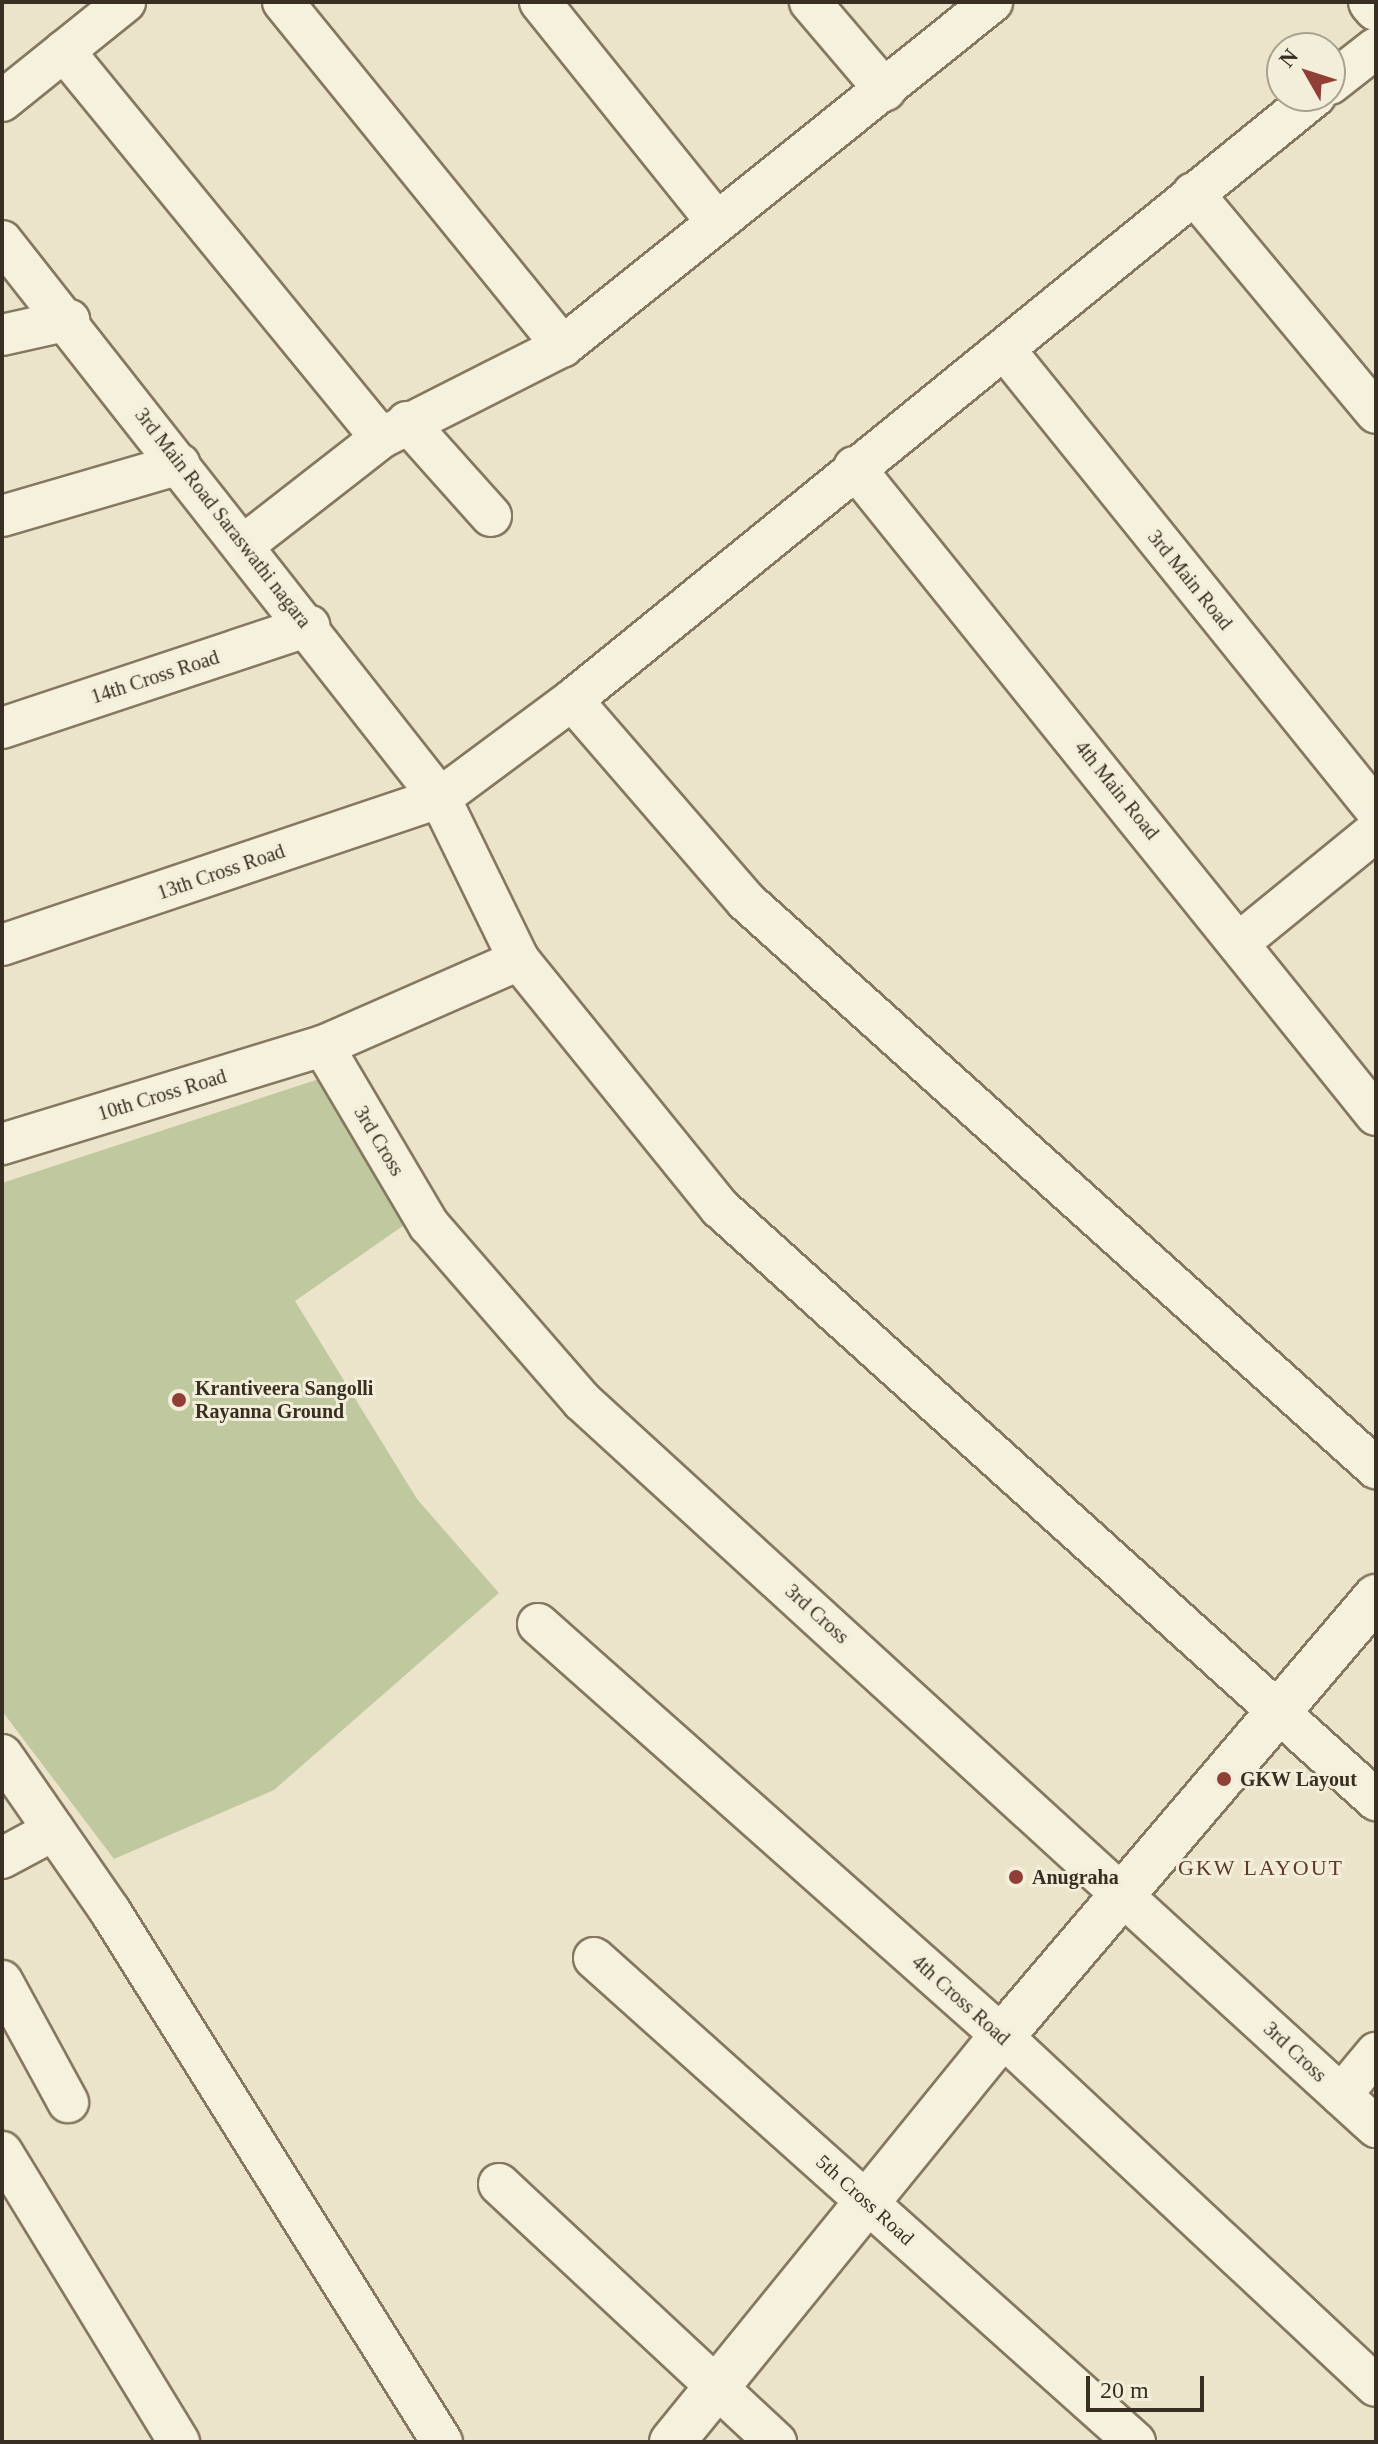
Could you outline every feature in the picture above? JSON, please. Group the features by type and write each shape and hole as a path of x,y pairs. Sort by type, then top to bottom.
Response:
{"street":[{"path":"2,101 125,2"},
{"path":"283,2 563,346"},
{"path":"540,2 715,220"},
{"path":"810,2 885,90"},
{"path":"245,544 394,430 563,346 715,220 885,90 992,2"},
{"path":"1371,2 1376,8"},
{"path":"1346,71 1376,48"},
{"path":"64,51 394,430 491,516"},
{"name":"13th Cross Road","path":"2,945 440,798 572,700 854,467 1005,350 1295,112"},
{"path":"1193,193 1376,413"},
{"name":"3rd Main Road Saraswathi nagara","path":"2,241 69,320 440,798 519,960 720,1208 1376,1800"},
{"path":"2,335 69,320"},
{"name":"3rd Main Road","path":"1005,350 1376,810"},
{"path":"2,516 180,464"},
{"name":"4th Main Road","path":"854,467 1241,941 1376,1115"},
{"name":"14th Cross Road","path":"2,728 309,626"},
{"path":"572,700 746,901 1376,1468"},
{"path":"1241,941 1376,831"},
{"name":"10th Cross Road","path":"2,1144 323,1046 519,960"},
{"name":"3rd Cross","path":"323,1046 429,1225 582,1401 1124,1892 1376,2127"},
{"path":"672,2442 1002,2036 1376,1597"},
{"name":"4th Cross Road","path":"538,1624 1002,2036 1376,2386"},
{"path":"2,1755 110,1911 442,2442"},
{"path":"2,1858 54,1830"},
{"name":"5th Cross Road","path":"594,1958 1135,2442"},
{"path":"2,1981 68,2102"},
{"path":"1341,2095 1376,2053"},
{"path":"2,2152 179,2442"},
{"path":"499,2184 716,2391 776,2442"}],"green space":[{"name":"Krantiveera Sangolli Rayanna Ground","path":"319,1079 410,1221 295,1301 417,1499 499,1593 274,1790 114,1859 2,1711 2,1183"}],"place":[{"name":"Krantiveera Sangolli Rayanna Ground","path":"179,1400"},
{"name":"GKW Layout","path":"1224,1779"},
{"name":"Anugraha","path":"1016,1877"}],"district":[{"name":"GKW LAYOUT","path":"1261,1868"}]}
